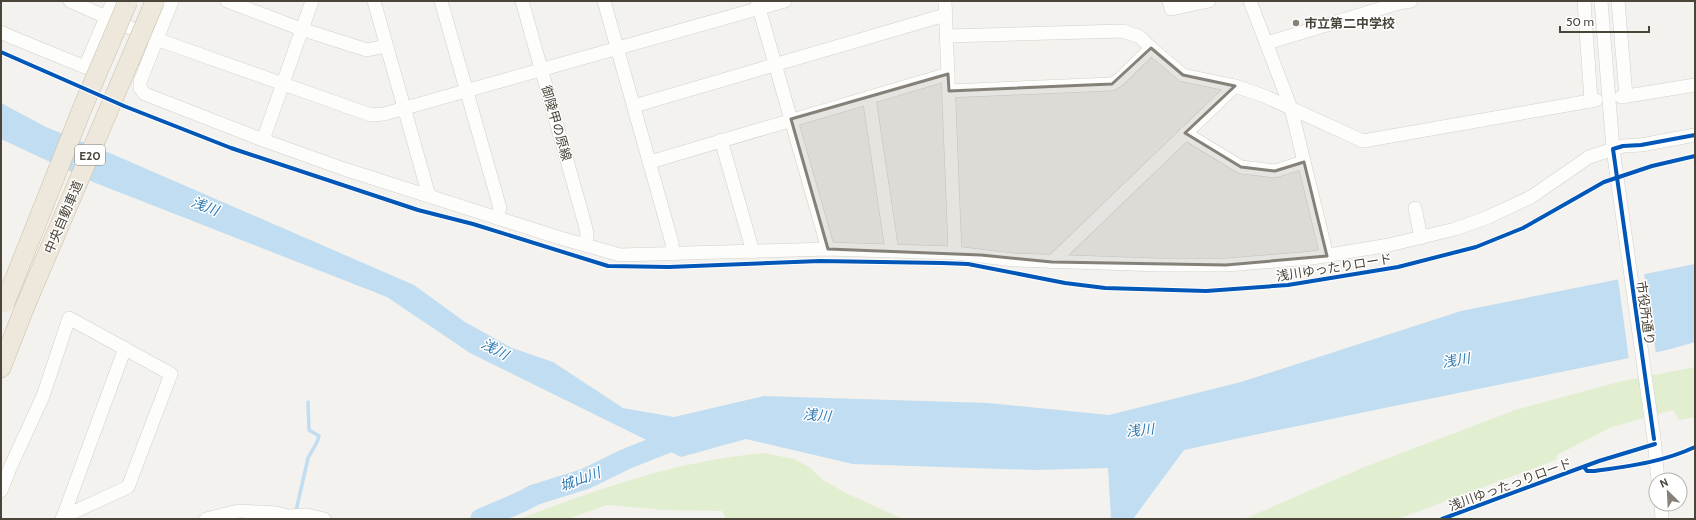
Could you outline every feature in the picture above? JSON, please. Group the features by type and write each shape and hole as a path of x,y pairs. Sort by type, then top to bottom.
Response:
{"highway":[{"name":"中央自動車道","path":"3,308 82,109 128,1"},
{"name":"中央自動車道","path":"1,368 24,309 155,1"}],"street":[{"path":"70,1 156,38 371,115 384,114 405,109 467,92 758,5 785,1"},
{"path":"1,32 85,67 113,1"},
{"path":"172,1 156,38 140,82 142,91 145,94 263,140 497,218 620,255 828,249 955,253 1014,260 1052,262 1226,265 1327,256 1389,245 1466,226 1541,190 1585,160 1613,152 1623,146 1641,145 1695,135"},
{"path":"227,1 301,29 367,50 386,46"},
{"path":"263,140 312,1"},
{"path":"374,1 429,196"},
{"path":"441,1 500,208 497,218"},
{"name":"御陵甲の原線","path":"522,1 584,221 587,233 586,245"},
{"path":"604,1 650,162 672,243 673,254"},
{"path":"945,1 955,253"},
{"path":"1169,1 1171,9 1209,1"},
{"path":"1250,1 1291,108 1327,256"},
{"path":"1267,43 1399,3 1411,1"},
{"path":"947,36 1123,31 1140,37 1183,74 1235,86 1264,96 1363,141 1593,100 1584,1"},
{"name":"市役所通り","path":"1601,1 1613,152 1654,439 1657,472"},
{"path":"1618,1 1624,96 1695,85"},
{"path":"758,5 828,249"},
{"path":"634,106 945,15"},
{"path":"949,91 1112,84 1120,79 1151,48"},
{"path":"650,162 791,119 948,74"},
{"path":"1052,262 1235,86"},
{"path":"870,97 892,251"},
{"path":"1185,133 1242,167 1275,171 1304,162"},
{"path":"721,140 753,252"},
{"path":"1415,208 1421,238"},
{"path":"1,491 5,466 43,396 69,318 171,374 128,487 63,518"},
{"path":"63,518 125,348"},
{"path":"206,519 238,511 276,513 288,516 307,515 324,519"}],"highlighted area":[{"path":"1151,48 1183,75 1235,86 1185,133 1241,167 1275,171 1304,162 1327,256 1226,265 1052,262 981,255 828,249 791,119 948,74 949,91 1112,84"}],"green space":[{"path":"1695,367 1695,417 1679,420 1673,410 1612,427 1557,455 1556,460 1398,519 1244,519 1362,468 1515,410 1618,382"},
{"path":"764,453 794,459 809,467 823,480 848,494 903,519 726,519 722,511 664,510 607,505 567,519 519,519 639,477 700,462"}],"water":[{"name":"浅川","path":"1,103 46,127 112,154 414,285 465,322 512,348 553,362 623,408 674,417 764,396 988,403 1109,415 1241,382 1461,311 1695,264 1695,342 1667,350 1184,450 1133,519 1111,519 1108,468 1035,470 853,464 746,439 681,457 470,353 387,297 93,182 1,139"}],"pier":[{"path":"1644,273 1656,354 1629,360 1618,279"}],"waterway":[{"path":"296,511 308,458 319,436 309,430 308,402"},
{"name":"城山川","path":"481,519 534,495 585,479 626,459 684,436"}],"cycle path":[{"name":"浅川ゆったりロード","path":"1,52 124,106 231,148 418,210 473,224 608,266 669,267 820,261 942,263 968,264 1065,283 1105,288 1206,291 1288,285 1398,267 1476,247 1523,228 1604,182 1652,166 1695,156"},
{"path":"1654,439 1613,149 1623,146 1641,145 1695,135"},
{"name":"浅川ゆったっりロード","path":"1442,519 1599,461 1655,444"},
{"path":"1584,467 1587,471 1595,471 1634,465 1659,460 1695,447"}],"place":[{"name":"市立第二中学校","path":"1296,23"}]}
